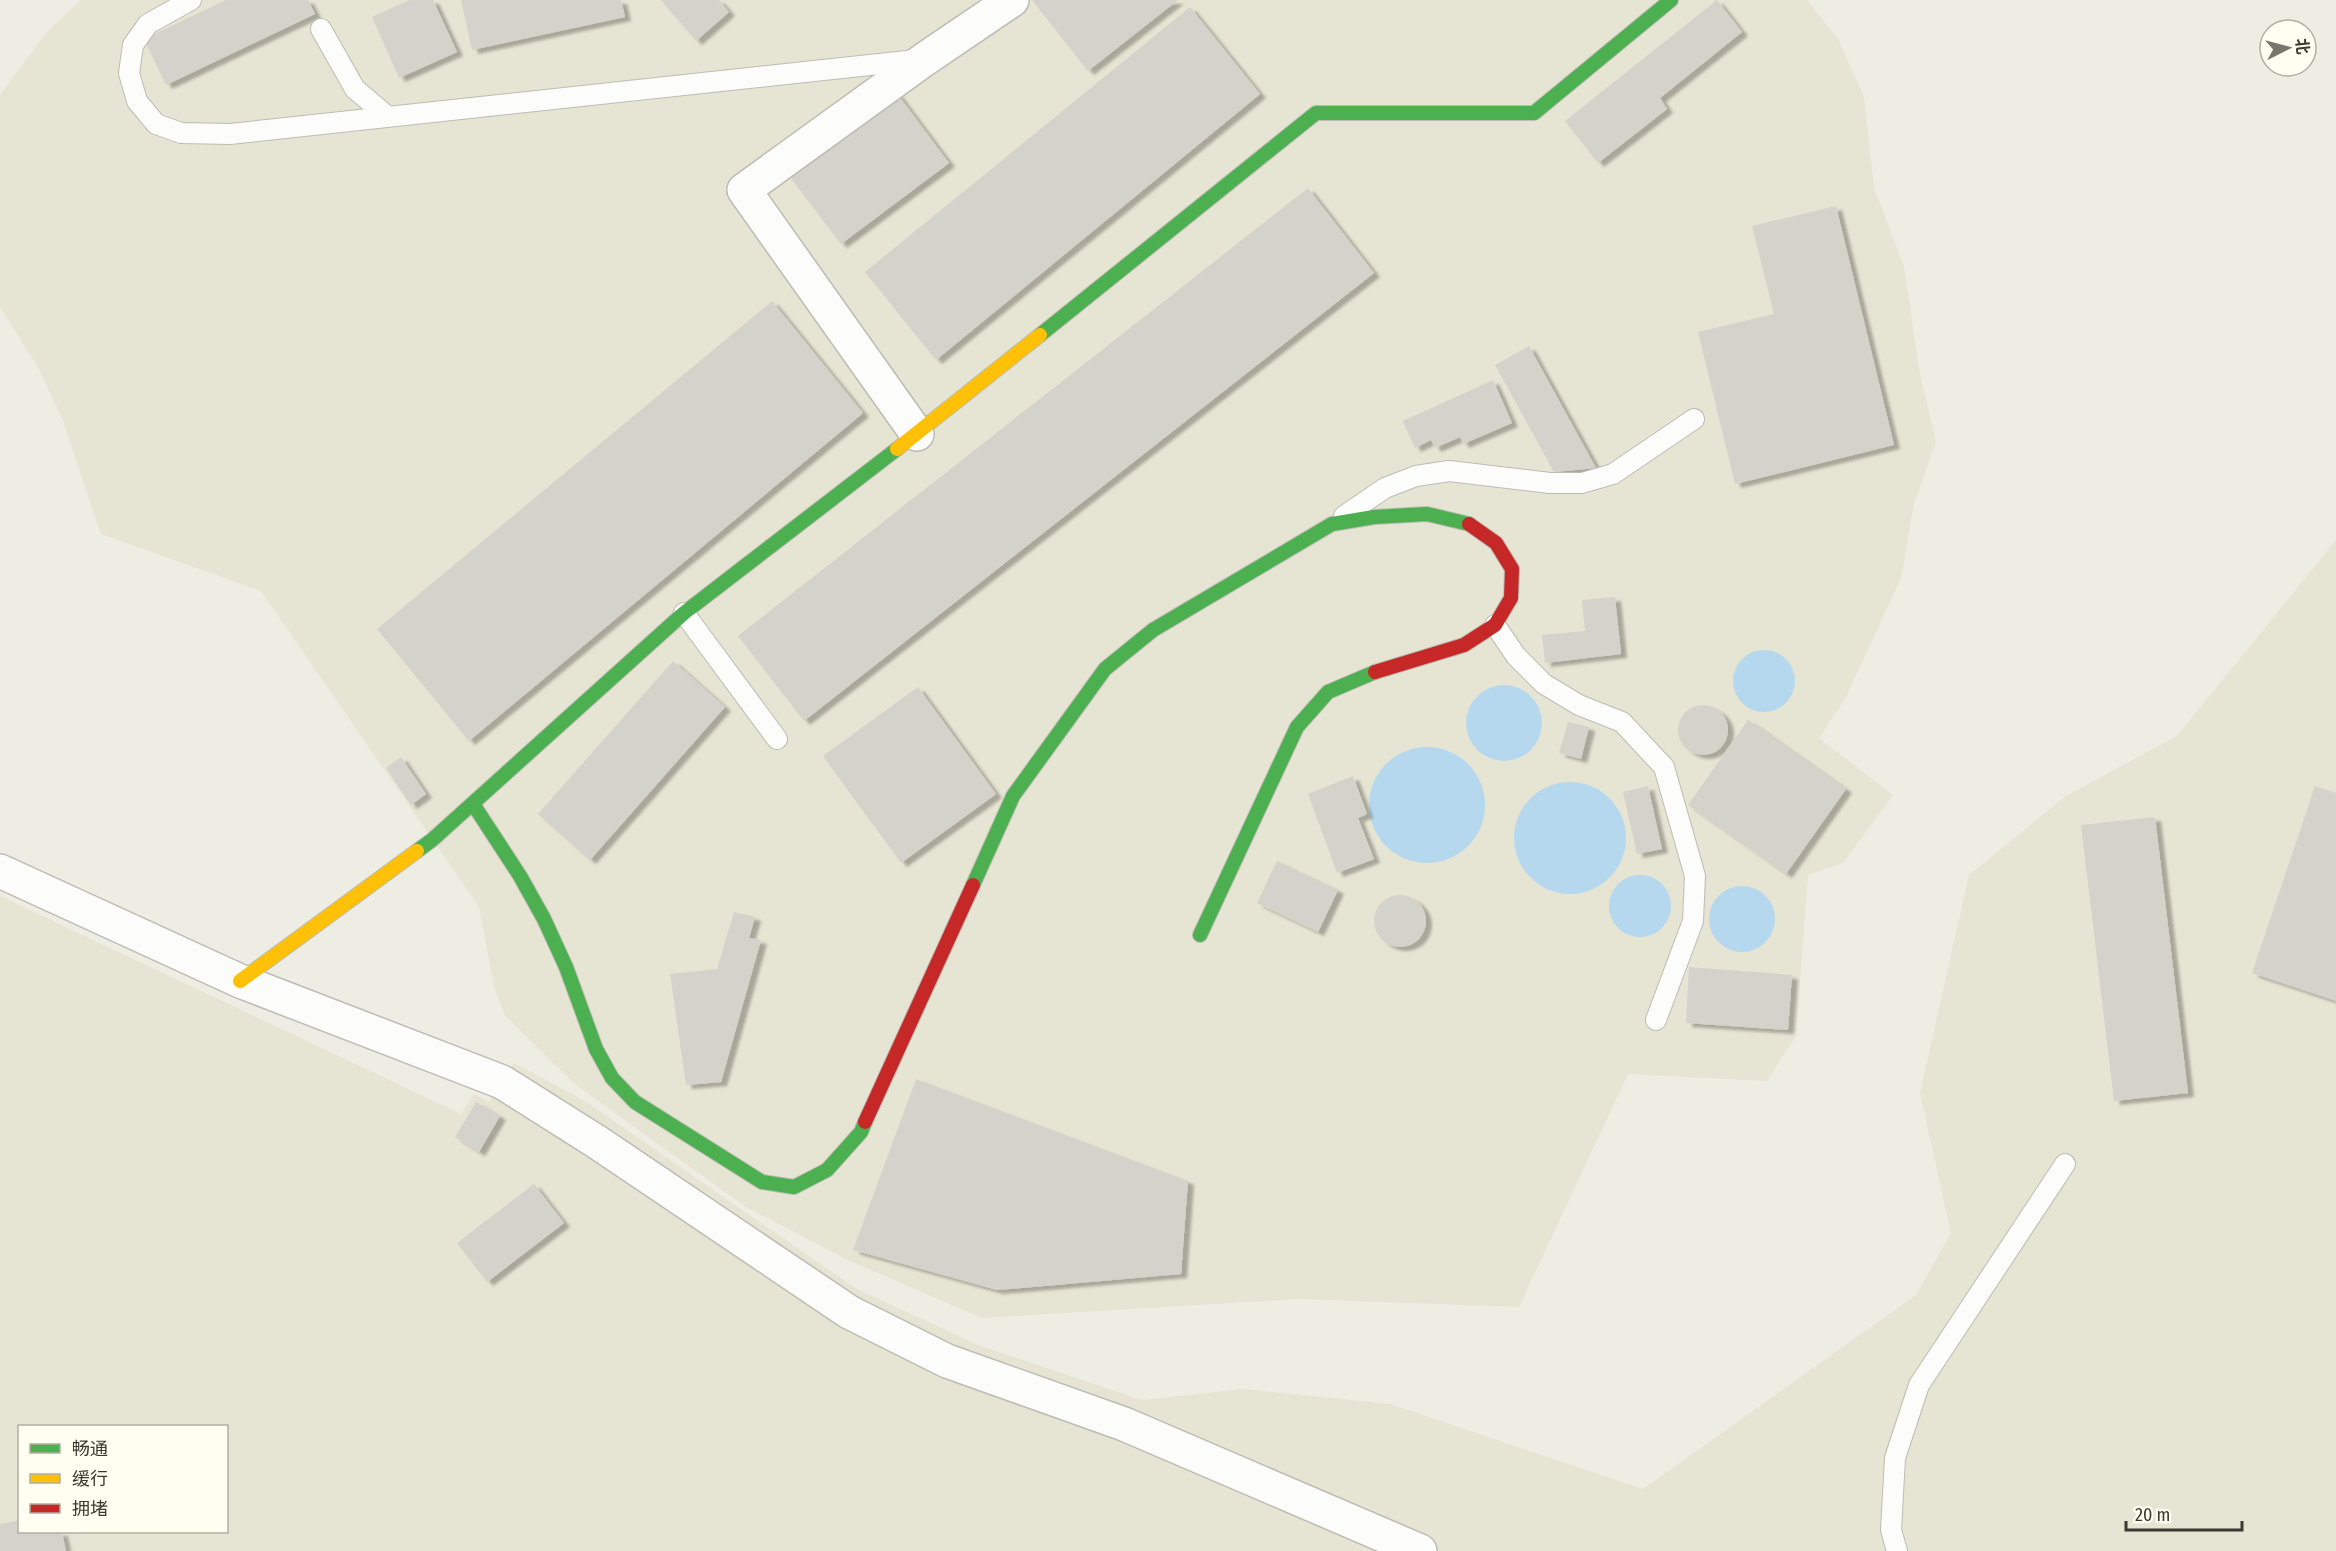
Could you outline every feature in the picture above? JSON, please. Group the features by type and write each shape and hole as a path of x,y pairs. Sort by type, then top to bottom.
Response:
{"street":[{"path":"917,434 744,190 925,59 1012,0"},
{"path":"240,981 432,840 684,613 917,434 1316,113 1534,113 1671,0"},
{"path":"473,804 520,876 544,919 566,967 596,1049 612,1078 635,1102 762,1182 794,1187 827,1170 861,1132 1013,796 1105,669 1153,630 1332,524 1428,514 1468,523 1496,543 1512,569 1511,598 1495,625 1464,645 1369,674 1328,692 1297,727 1200,935"},
{"path":"0,871 240,981 502,1082 606,1148 849,1312 947,1360 1124,1424 1420,1551"}],"lane":[{"path":"191,0 148,24 133,45 129,73 136,101 156,124 181,133 230,134 925,59"},
{"path":"321,29 355,89 388,117"},
{"path":"1332,524 1385,488 1416,476 1449,471 1550,483 1582,483 1613,474 1694,419"},
{"path":"684,613 777,739"},
{"path":"1495,625 1516,656 1544,684 1579,705 1622,722 1664,767 1695,876 1693,921 1656,1020"},
{"path":"1897,1551 1891,1530 1895,1458 1919,1385 2065,1164"}],"shaded area":[{"path":"81,0 1807,0 1838,39 1864,97 1874,188 1904,266 1919,369 1936,442 1914,503 1901,578 1845,699 1819,738 1893,795 1843,863 1808,875 1796,1036 1767,1081 1628,1074 1519,1307 1297,1299 982,1318 848,1260 746,1207 576,1085 505,1015 494,987 479,907 261,591 101,534 64,423 38,367 0,307 0,95 47,32"},
{"path":"2336,540 2336,1551 0,1551 0,896 461,1114 474,1094 489,1102 514,1063 585,1101 855,1288 978,1345 1142,1400 1243,1389 1390,1404 1643,1489 1916,1295 1951,1233 1920,1093 1969,875 2066,796 2177,736"}],"water":[{"path":"1758,650 1770,650 1786,659 1793,669 1795,681 1793,693 1786,703 1770,712 1758,712 1747,707 1738,698 1733,687 1733,675 1738,664 1747,655"},
{"path":"1497,685 1511,685 1525,691 1536,702 1542,716 1539,738 1531,750 1511,761 1497,761 1483,755 1472,744 1466,730 1466,716 1472,702 1483,691"},
{"path":"1427,747 1449,751 1468,764 1481,783 1485,805 1481,827 1468,846 1449,859 1427,863 1405,859 1386,846 1373,827 1369,805 1373,783 1386,764 1405,751"},
{"path":"1570,782 1591,786 1610,798 1622,817 1626,838 1622,859 1610,878 1591,890 1570,894 1549,890 1530,878 1518,859 1514,838 1518,817 1530,798 1549,786"},
{"path":"1634,875 1646,875 1662,884 1669,894 1671,906 1669,918 1662,928 1646,937 1634,937 1623,932 1614,923 1609,912 1609,900 1614,889 1623,880"},
{"path":"1742,886 1755,888 1770,901 1775,919 1773,932 1760,947 1742,952 1729,950 1714,937 1709,919 1711,906 1724,891"}],"building":[{"path":"226,0 308,0 315,14 166,85 144,39"},
{"path":"410,0 433,0 457,52 399,78 372,17"},
{"path":"461,0 621,0 625,17 472,50"},
{"path":"661,0 719,0 729,12 696,41"},
{"path":"1032,0 1178,0 1088,71"},
{"path":"1717,0 1742,32 1660,98 1667,109 1598,163 1565,121"},
{"path":"1190,7 1260,94 936,360 865,272"},
{"path":"896,92 949,163 841,244 787,173"},
{"path":"1308,188 1374,273 804,721 738,636"},
{"path":"1836,206 1894,445 1735,484 1698,332 1774,314 1752,226"},
{"path":"772,301 863,413 469,741 377,629"},
{"path":"1529,346 1596,468 1554,472 1495,365"},
{"path":"1493,380 1512,423 1463,444 1460,437 1435,448 1431,440 1415,448 1403,421"},
{"path":"1615,597 1621,654 1545,663 1542,635 1585,631 1582,600"},
{"path":"673,661 725,707 590,860 538,814"},
{"path":"918,687 996,794 901,863 823,756"},
{"path":"1703,705 1721,712 1728,730 1721,748 1703,755 1685,748 1678,730 1685,712"},
{"path":"1748,720 1846,789 1786,874 1688,805"},
{"path":"1568,722 1589,727 1581,759 1559,753"},
{"path":"401,757 426,794 411,805 386,768"},
{"path":"1353,776 1367,814 1358,818 1374,859 1337,873 1308,794"},
{"path":"1648,786 1662,849 1637,854 1623,792"},
{"path":"2315,786 2336,793 2336,1001 2252,973"},
{"path":"2155,817 2188,1093 2114,1101 2081,825"},
{"path":"1277,861 1338,890 1318,932 1257,903"},
{"path":"1400,895 1410,897 1418,903 1424,911 1426,921 1424,931 1418,939 1410,945 1400,947 1390,945 1382,939 1376,931 1374,921 1376,911 1382,903 1390,897"},
{"path":"734,912 755,917 749,938 761,940 721,1082 686,1085 670,974 717,969"},
{"path":"1689,967 1792,975 1788,1030 1686,1023"},
{"path":"916,1079 1188,1181 1181,1274 997,1290 853,1250"},
{"path":"476,1102 500,1116 479,1152 455,1137"},
{"path":"534,1184 564,1223 487,1282 457,1243"},
{"path":"18,1520 18,1533 62,1533 66,1551 0,1551 0,1524"}],"traffic: fast":[{"path":"1040,335 1316,113 1534,113 1671,0"},
{"path":"417,851 684,613 897,449"},
{"path":"973,885 1013,796 1105,669 1153,630 1332,524 1374,517 1427,514 1469,524"},
{"path":"1200,935 1297,727 1328,692 1375,672"},
{"path":"473,804 520,876 544,919 566,967 596,1049 612,1078 635,1102 762,1182 794,1187 827,1170 861,1132 865,1122"}],"traffic: slow":[{"path":"897,449 1040,335"},
{"path":"240,981 417,851"}],"traffic: jam":[{"path":"1375,672 1464,645 1495,625 1511,598 1512,569 1496,543 1469,524"},
{"path":"865,1122 973,885"}]}
